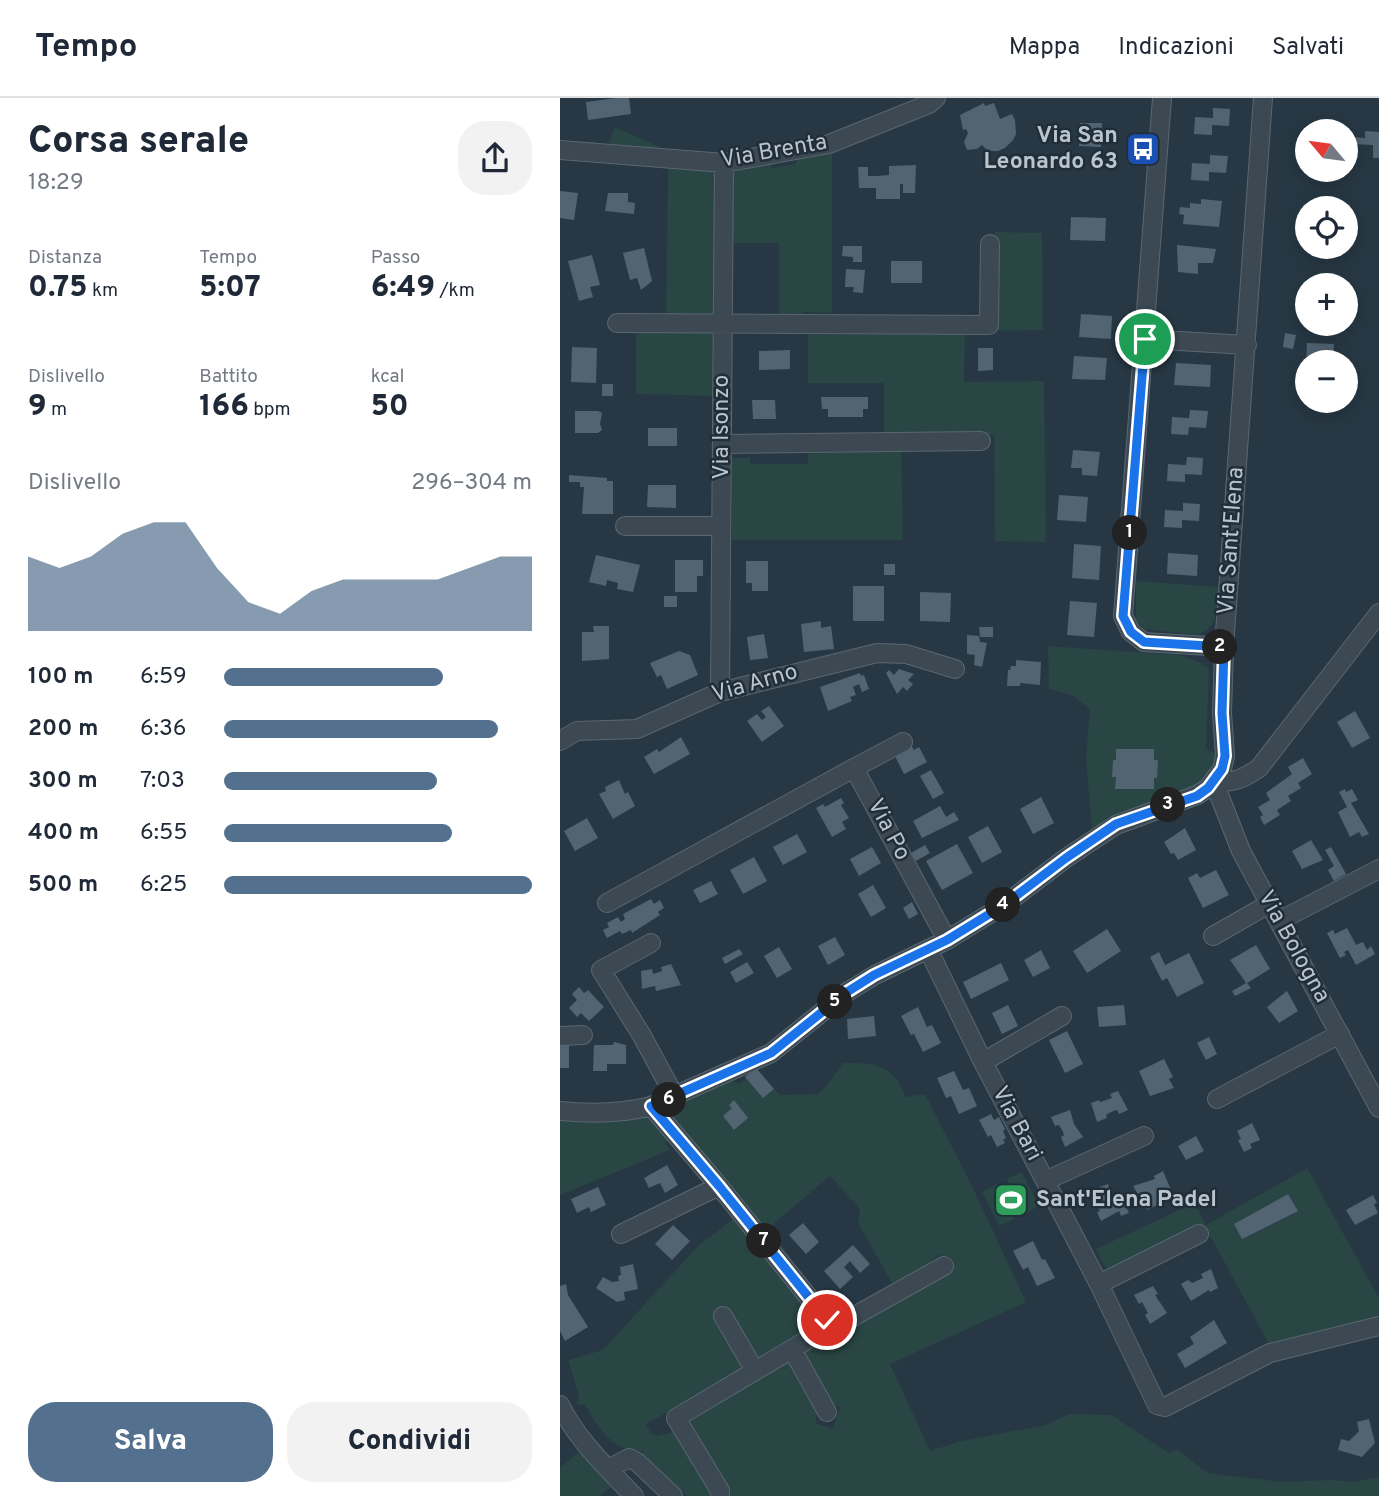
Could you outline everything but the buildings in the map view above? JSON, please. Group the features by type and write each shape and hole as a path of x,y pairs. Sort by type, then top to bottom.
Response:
{"street":[{"name":"Via Brenta","path":"560,150 724,163 829,144 929,104 936,98"},
{"path":"1162,98 1123,616 1131,632 1144,642 1224,647"},
{"name":"Via Sant'Elena","path":"1214,782 1222,769 1225,756 1222,713 1224,647 1263,98"},
{"name":"Via Isonzo","path":"720,692 724,163"},
{"path":"617,323 989,325 989,244"},
{"path":"1145,339 1247,345"},
{"path":"722,444 981,441"},
{"path":"625,526 721,526"},
{"path":"560,1111 633,1111 675,1097 771,1053 847,992 874,975 947,940 1004,905 1116,824 1197,796 1214,782 1229,783 1241,780 1259,768 1379,613"},
{"name":"Via Arno","path":"560,741 577,732 637,729 720,692 877,653 906,653 955,669"},
{"path":"607,902 902,742"},
{"name":"Via Po","path":"854,768 947,940"},
{"name":"Via Bologna","path":"1214,782 1241,851 1379,1108"},
{"path":"1279,921 1379,869"},
{"path":"1213,936 1269,904"},
{"path":"651,943 601,970 641,1034 675,1097"},
{"name":"Via Bari","path":"928,949 1157,1405 1165,1407 1269,1353 1379,1326"},
{"path":"983,1062 1062,1016"},
{"path":"1217,1098 1340,1034"},
{"path":"560,1036 583,1035"},
{"path":"651,1106 827,1320 834,1324"},
{"path":"1045,1181 1144,1136"},
{"path":"621,1234 719,1186"},
{"path":"1098,1284 1199,1234"},
{"path":"720,1496 720,1491 676,1418 834,1324 944,1266"},
{"path":"723,1316 755,1371"},
{"path":"792,1349 827,1412"},
{"path":"560,1405 568,1420 634,1496"},
{"path":"608,1469 629,1458 637,1462 673,1496"}],"green space":[{"path":"615,127 664,149 699,156 585,146 584,141 608,144"},
{"path":"832,147 832,313 803,312 803,319 779,319 779,243 733,243 734,168 771,161 772,168 796,164 796,157"},
{"path":"668,168 714,172 714,315 666,314"},
{"path":"995,232 1042,233 1043,330 994,331"},
{"path":"636,330 714,332 714,396 636,394"},
{"path":"808,330 965,331 964,382 1044,381 1046,542 995,541 994,435 884,436 884,383 808,383"},
{"path":"901,447 903,540 732,540 731,458 750,458 750,464 808,464 808,448"},
{"path":"1136,581 1218,587 1217,609 1213,622 1204,632 1196,635 1144,629 1136,620"},
{"path":"1048,646 1179,655 1202,663 1209,669 1206,749 1217,754 1204,781 1195,788 1092,831 1086,758 1090,710 1074,696 1049,689"},
{"path":"843,1063 873,1065 889,1072 901,1086 905,1097 925,1094 1026,1302 890,1364 930,1451 961,1441 1046,1425 1069,1414 1111,1415 1169,1453 1177,1449 1207,1473 1282,1482 1352,1482 1379,1477 1379,1496 729,1496 685,1421 791,1360 819,1408 815,1423 833,1429 840,1407 832,1405 802,1355 805,1348 951,1268 954,1261 938,1256 930,1264 893,1285 858,1223 860,1209 830,1176 765,1231 668,1113 691,1097 730,1080 740,1084 756,1068 780,1095 818,1094"},
{"path":"642,1117 658,1123 671,1138 664,1144 672,1149 560,1195 560,1120 586,1122"},
{"path":"1307,1168 1379,1298 1379,1322 1269,1344 1205,1226 1107,1272 1096,1249 1194,1203 1206,1225"},
{"path":"1022,1172 1039,1206 1024,1214 1007,1179"},
{"path":"997,1184 1015,1219 999,1226 982,1192"},
{"path":"736,1217 823,1323 762,1359 756,1359 724,1305 714,1310 742,1361 742,1371 646,1424 650,1432 657,1436 678,1433 711,1493 710,1496 687,1496 645,1459 642,1451 614,1443 601,1430 585,1405 576,1404 579,1396 568,1360 603,1350 697,1247"},
{"path":"578,1452 611,1487 600,1496 560,1496 560,1468"}],"place":[{"name":"Via San Leonardo 63","path":"1143,149"},
{"name":"Sant'Elena Padel","path":"1011,1200"}],"route":[{"path":"827,1320 651,1106 771,1053 847,992 874,975 947,940 1004,905 1116,824 1197,796 1214,782 1222,769 1225,756 1222,713 1224,647 1144,642 1131,632 1123,616 1145,339"}]}
